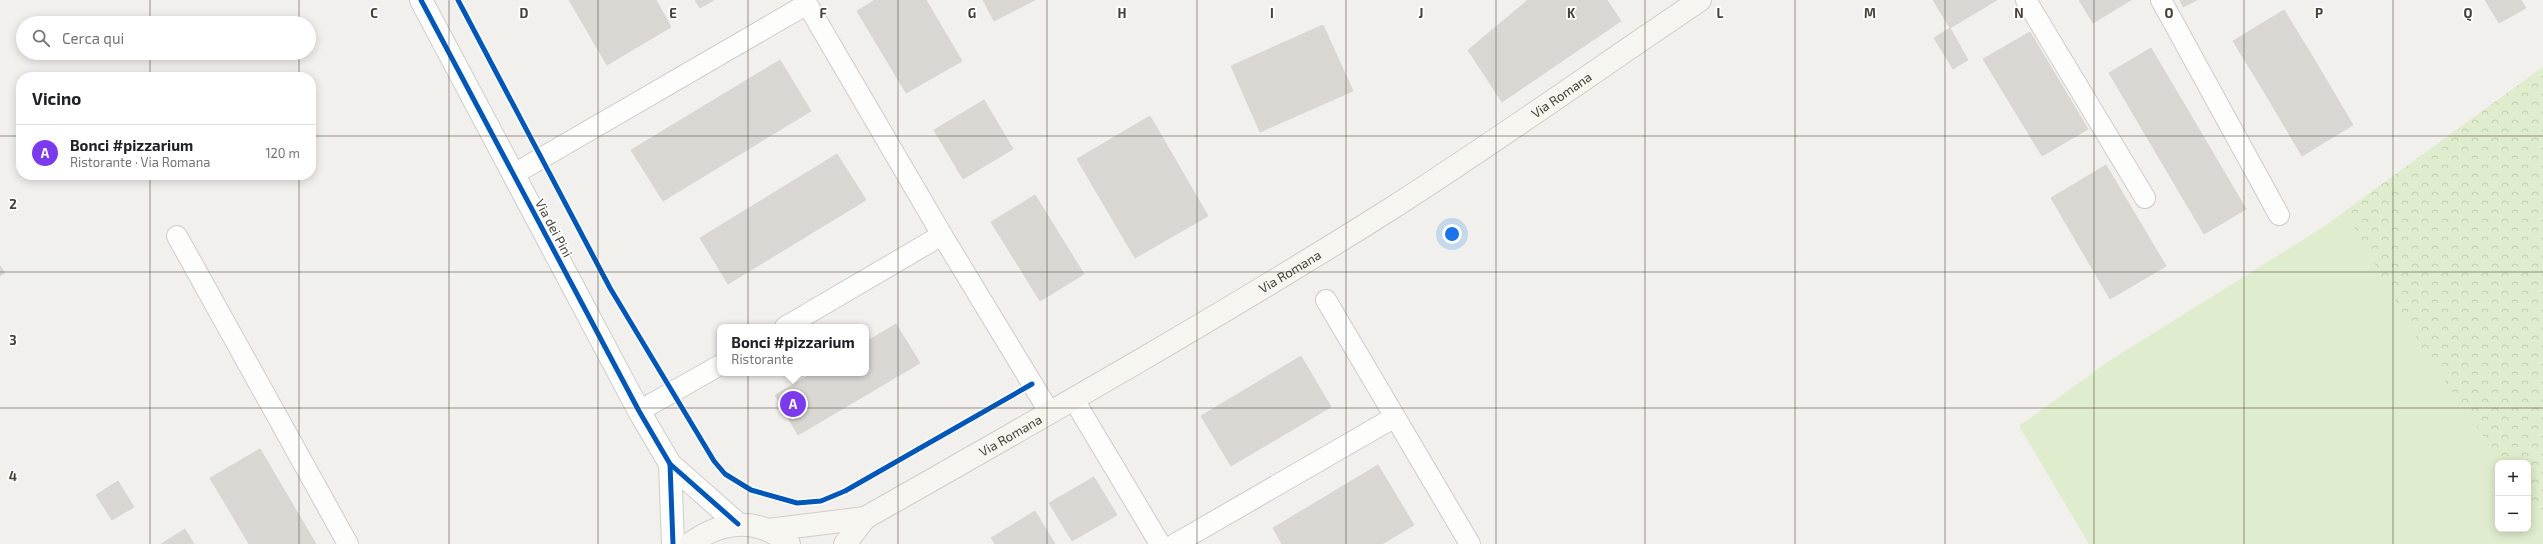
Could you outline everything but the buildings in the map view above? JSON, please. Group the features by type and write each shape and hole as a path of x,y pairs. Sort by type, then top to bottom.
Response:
{"main road":[{"name":"Via Romana","path":"865,518 1074,400 1391,209 1700,0"},
{"path":"768,530 865,518"},
{"path":"845,544 865,518"},
{"path":"690,544 707,533 738,524 759,526 768,530 789,544"}],"street":[{"name":"Via dei Pini","path":"421,0 639,412 670,464"},
{"path":"670,464 738,524"},
{"path":"670,464 672,544"}],"lane":[{"path":"2026,0 2144,198"},
{"path":"2161,0 2279,215"},
{"path":"514,174 807,4 942,235 1050,413"},
{"path":"790,324 942,235"},
{"path":"177,236 348,544"},
{"path":"1326,300 1470,544"},
{"path":"639,412 717,367"},
{"path":"1074,400 1160,544"},
{"path":"1176,544 1395,417"}],"green space":[{"path":"2543,67 2543,544 2089,544 2019,426 2112,359 2325,226"},
{"path":"2543,67 2543,513 2531,499 2531,460 2500,460 2424,351 2345,211"}],"cycle path":[{"path":"421,0 639,411 670,464 738,524"},
{"path":"458,0 610,288 714,461 725,474 751,490 797,503 821,501 845,491 1032,384"},
{"path":"670,464 673,544"}],"place":[{"name":"Bonci #pizzarium","path":"793,404"}]}
